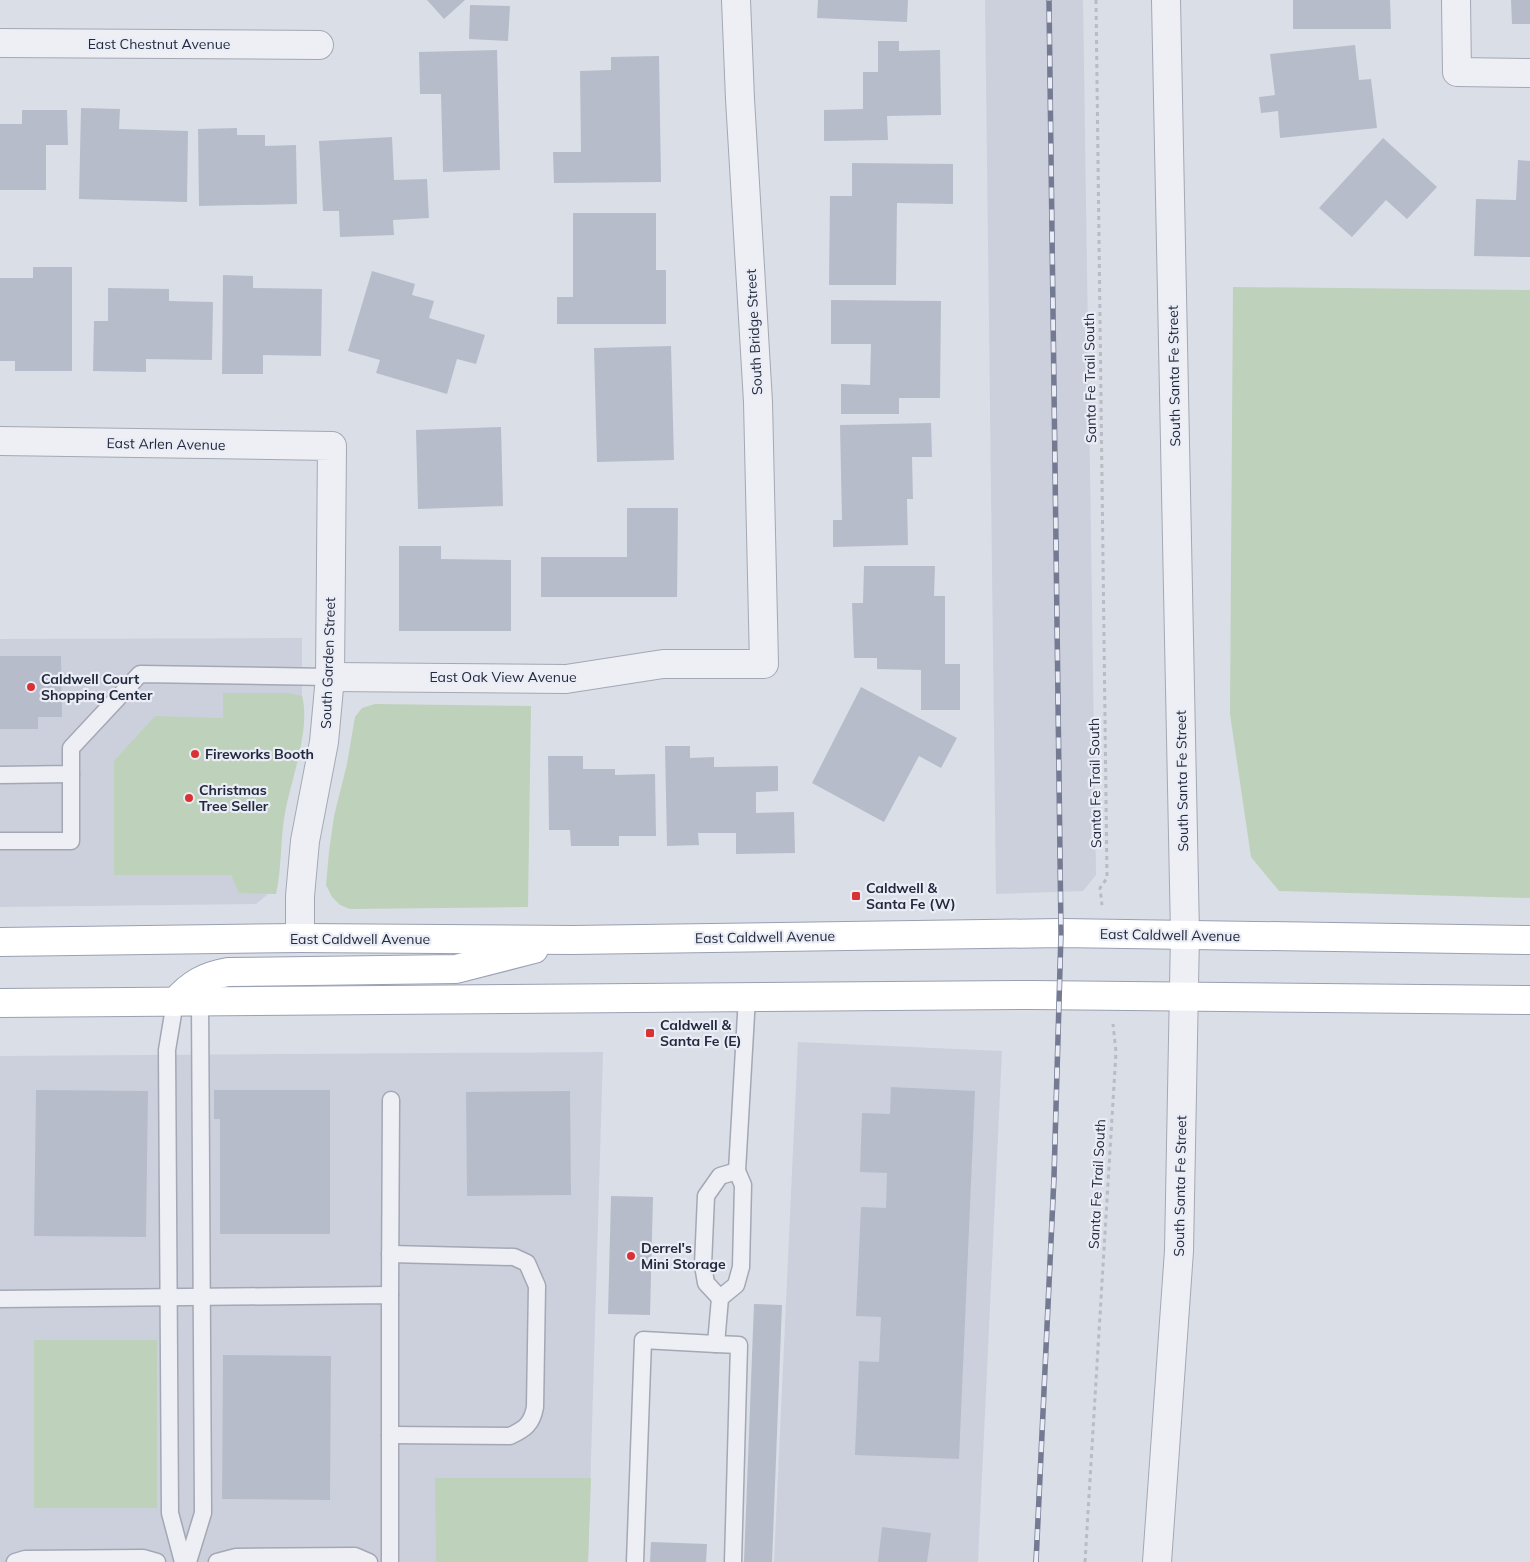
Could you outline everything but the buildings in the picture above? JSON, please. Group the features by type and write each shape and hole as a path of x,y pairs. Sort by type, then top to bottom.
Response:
{"main road":[{"name":"East Caldwell Avenue","path":"0,942 300,938 572,940 1105,933 1530,940"},
{"path":"188,1002 196,982 211,975 228,972 456,969 572,940"},
{"path":"0,1003 1111,996 1530,1000"}],"street":[{"name":"South Bridge Street","path":"736,0 758,402 764,664"},
{"name":"South Santa Fe Street","path":"1157,1562 1179,1251 1185,934 1166,0"},
{"path":"1456,0 1457,72 1530,73"},
{"name":"East Chestnut Avenue","path":"0,43 319,45"},
{"name":"East Arlen Avenue","path":"0,440 332,446"},
{"name":"South Garden Street","path":"300,938 300,896 305,841 324,742 330,677 332,446"},
{"name":"East Oak View Avenue","path":"330,677 566,679 663,664 764,664"}],"lane":[{"path":"0,841 72,841 71,748 140,674 330,677"},
{"path":"0,775 71,774"},
{"path":"716,1344 720,1298 736,1285 741,1267 743,1186 737,1171 747,997"},
{"path":"183,1562 170,1513 167,1050 188,1002"},
{"path":"188,1002 203,1297 203,1513 188,1562"},
{"path":"390,1562 391,1100"},
{"path":"720,1298 706,1284 703,1265 706,1196 720,1176 737,1171"},
{"path":"390,1254 514,1257 527,1263 537,1286 535,1407 532,1421 524,1429 510,1436 390,1435"},
{"path":"0,1299 390,1295"},
{"path":"635,1562 643,1340 739,1345 733,1562"},
{"path":"217,1562 236,1557 355,1556 369,1562"},
{"path":"15,1562 25,1559 143,1558 157,1562"}],"path":[{"name":"Santa Fe Trail South","path":"1096,0 1107,878 1100,888 1105,933"},
{"name":"Santa Fe Trail South","path":"1086,1562 1116,1052 1111,996"}],"shaded area":[{"path":"985,0 1083,0 1096,875 1083,891 996,894"},
{"path":"302,638 302,707 279,828 274,889 256,904 0,907 0,639"},
{"path":"798,1042 1002,1051 978,1562 774,1562"},
{"path":"603,1052 588,1562 0,1562 0,1056"}],"green space":[{"path":"1233,287 1530,290 1530,898 1279,891 1251,857 1230,714"},
{"path":"223,693 288,693 302,696 304,723 299,754 285,813 276,894 239,893 231,875 114,875 114,761 155,716 223,718"},
{"path":"375,704 531,706 528,907 350,909 340,905 332,897 326,885 329,852 334,816 347,764 355,717 362,708"},
{"path":"34,1340 157,1340 157,1508 34,1508"},
{"path":"435,1478 591,1478 588,1562 436,1562"}],"railway":[{"path":"1036,1562 1054,1177 1061,933 1049,0"}],"place":[{"name":"Caldwell Court Shopping Center","path":"31,687"},
{"name":"Fireworks Booth","path":"195,754"},
{"name":"Christmas Tree Seller","path":"189,798"},
{"name":"Caldwell & Santa Fe (W)","path":"856,896"},
{"name":"Caldwell & Santa Fe (E)","path":"650,1033"},
{"name":"Derrel's Mini Storage","path":"631,1256"}]}
